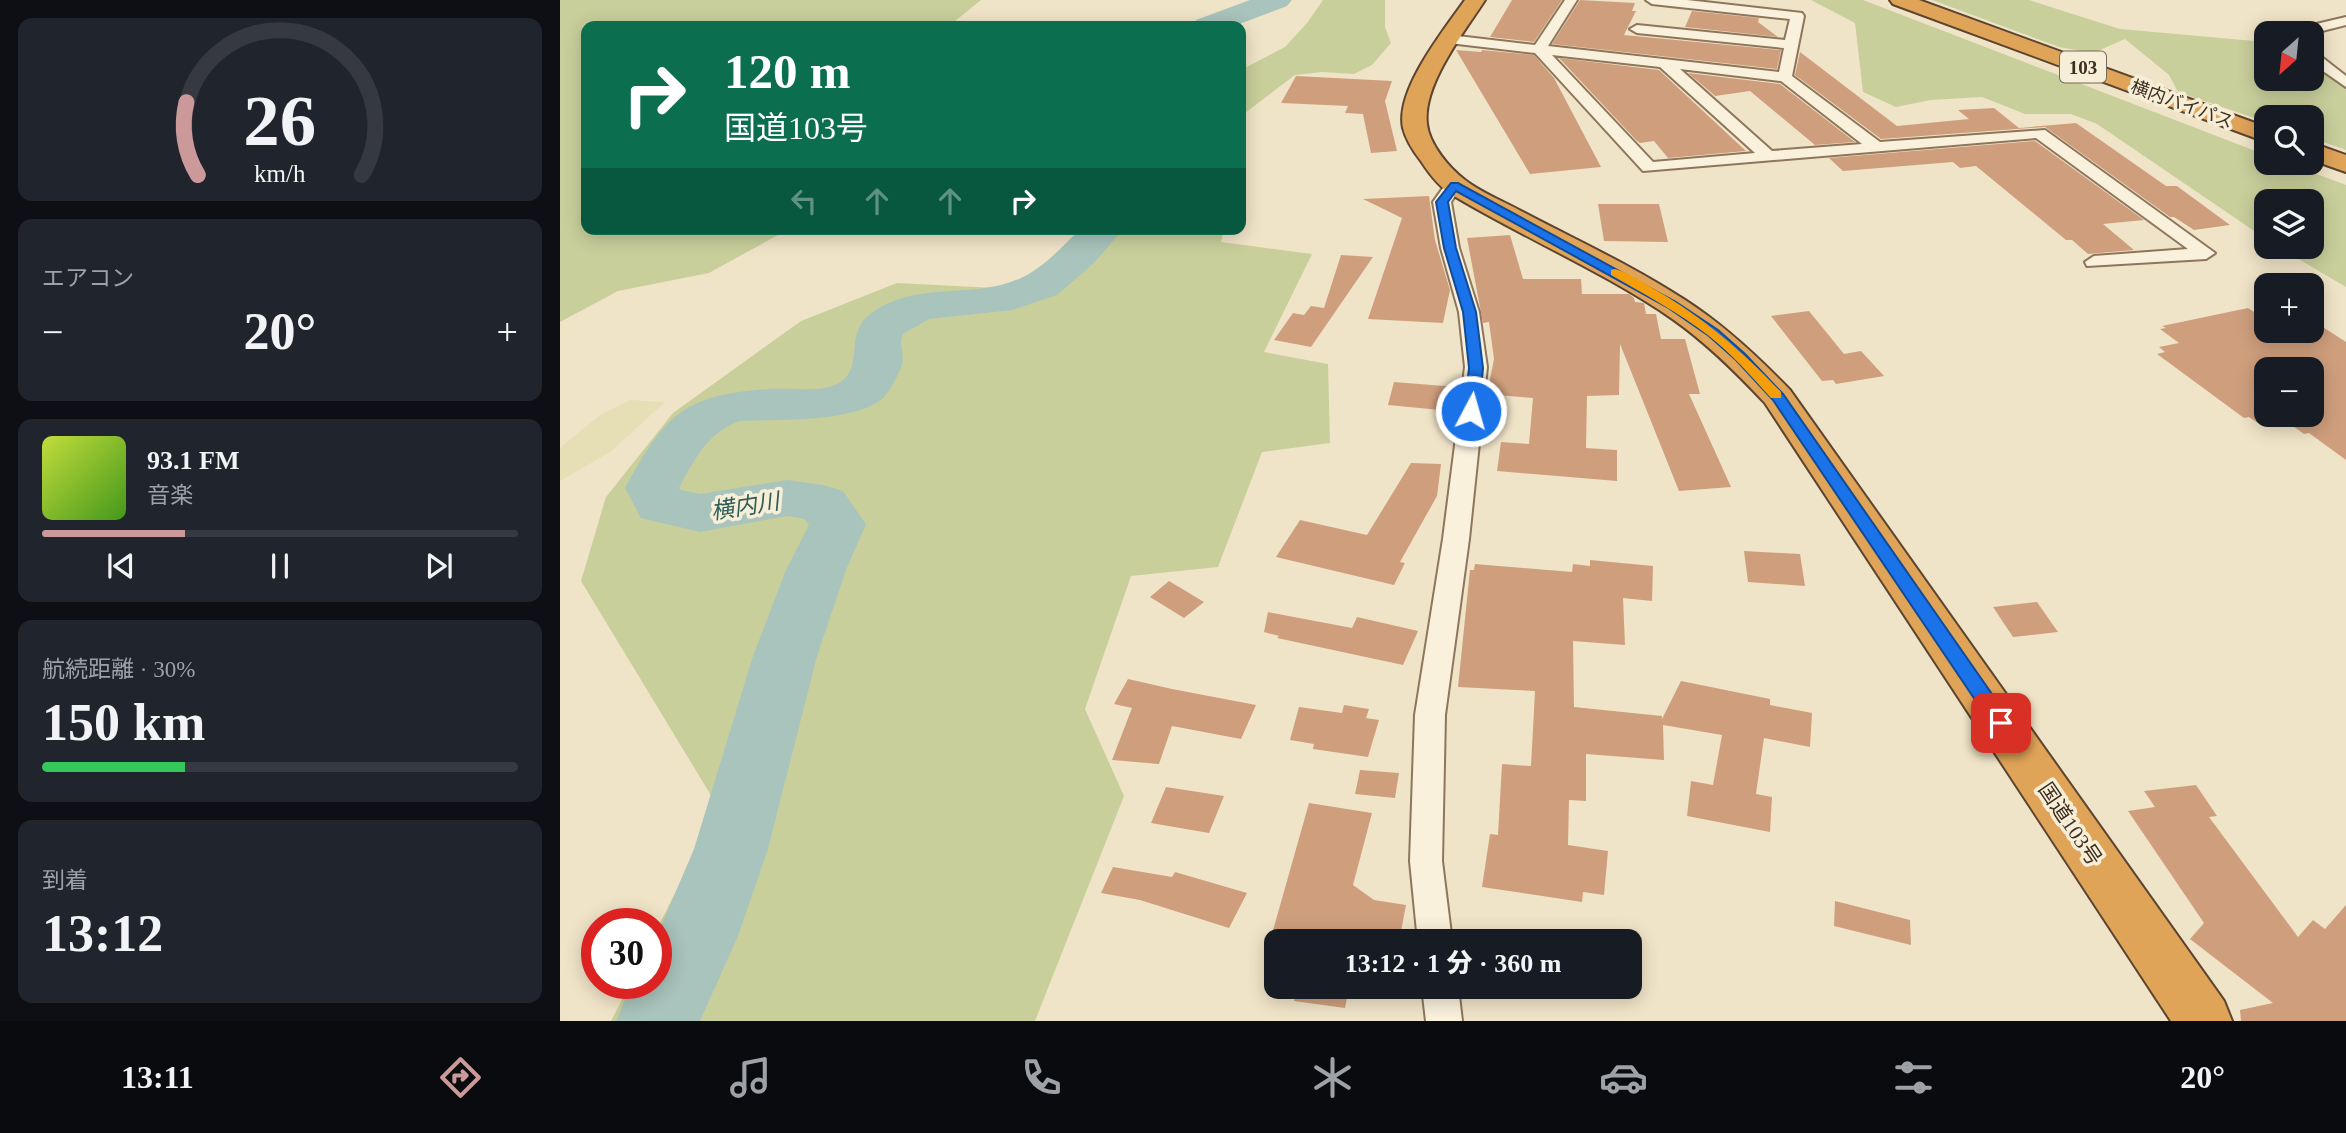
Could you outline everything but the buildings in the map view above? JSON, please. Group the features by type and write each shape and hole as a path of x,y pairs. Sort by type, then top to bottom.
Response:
{"highway":[{"name":"国道103号","path":"1475,0 1449,39 1414,106 1414,125 1424,148 1454,185 1672,304 1741,357 1778,397 2204,1021"},
{"name":"横内バイパス","path":"1900,0 2254,131"},
{"path":"2324,156 2346,164"}],"street":[{"path":"1539,49 1571,0"},
{"path":"1449,39 1539,49 1638,26 1797,16 1785,77"},
{"path":"2324,26 2346,21"},
{"path":"1638,26 1791,45"},
{"path":"1638,26 1664,63 1768,156"},
{"path":"1539,49 1649,167 2039,133 2206,253 2094,262"},
{"path":"1664,63 1785,77 1876,147"},
{"path":"2324,66 2346,83"},
{"path":"1434,929 1426,861 1430,715 1453,563 1476,368 1469,312 1450,248 1442,202 1454,185"},
{"path":"1441,999 1444,1021"}],"shaded area":[{"path":"630,400 665,402 610,452 560,481 560,448 600,415"}],"green space":[{"path":"560,0 981,0 955,21 581,21 581,235 778,235 709,273 618,291 560,322"},
{"path":"1323,0 1385,0 1385,27 1391,43 1372,65 1354,74 1322,72 1295,75 1246,112 1246,67 1285,47"},
{"path":"1811,0 1863,0 2254,150 2254,175 2319,175 2346,185 2346,287 2298,259 2324,259 2324,189 2254,189 2254,231 2097,124 2071,114 2025,114 1982,97 1931,100 1896,107 1863,92 1855,23"},
{"path":"1932,0 2029,0 2120,29 2254,41 2254,91 2324,91 2324,70 2346,89 2346,150 2324,142 2324,105 2254,105 2254,118 2178,92 2169,75 2125,39 2093,53 2059,47"},
{"path":"1109,235 1223,235 1221,242 1312,254 1264,352 1328,364 1330,443 1262,452 1218,567 1131,576 1085,709 1124,796 1035,1021 611,1021 622,999 672,999 672,908 668,908 718,807 581,581 606,497 673,413 801,321 897,283 1015,289 1076,270"}],"waterway":[{"name":"横内川","path":"1220,21 1277,0"},
{"name":"横内川","path":"657,1021 699,936 731,849 785,656 816,570 838,524 823,504 787,498 700,513 661,505 652,488 675,445 710,414 735,406 832,403 865,388 879,363 877,338 885,325 918,307 1012,297 1041,286 1097,235"}],"slow traffic":[{"path":"1615,272 1672,304 1713,333 1741,357 1776,395"}],"route":[{"path":"1471,411 1476,368 1469,312 1450,248 1442,202 1454,185 1672,304 1741,357 1778,397 2001,723"}]}
